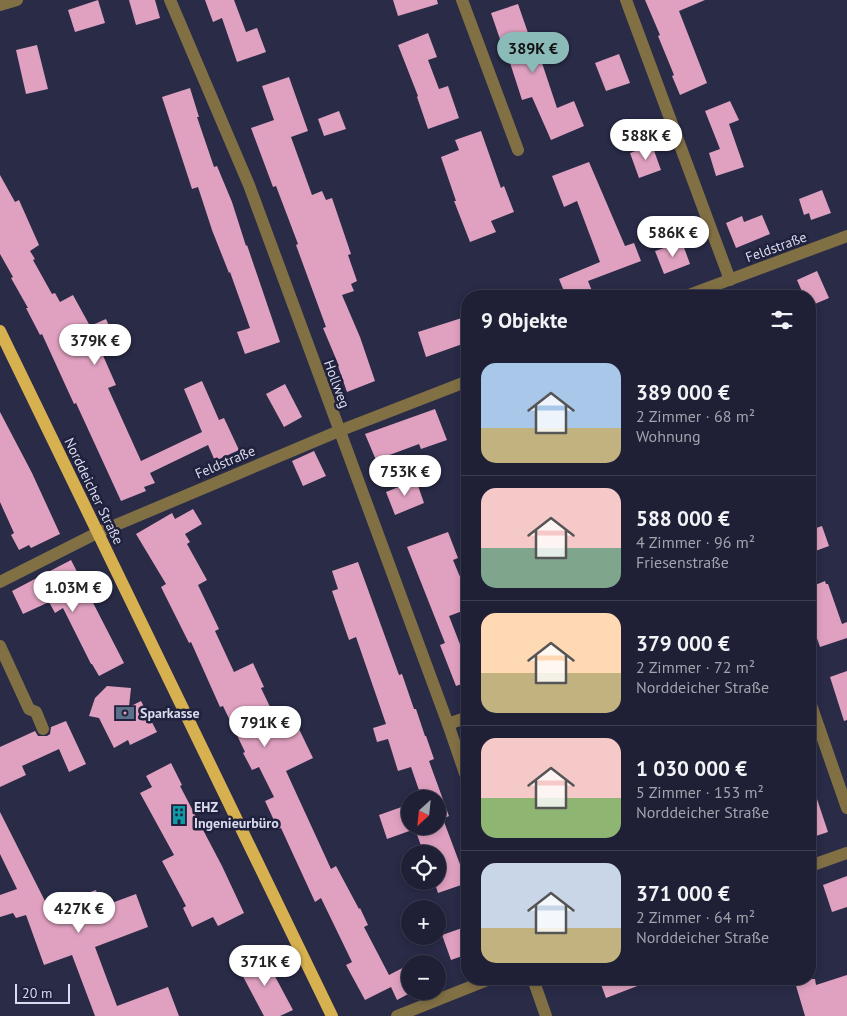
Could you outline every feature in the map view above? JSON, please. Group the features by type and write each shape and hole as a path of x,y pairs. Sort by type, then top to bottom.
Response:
{"main road":[{"name":"Norddeicher Straße","path":"0,330 332,1016"}],"street":[{"path":"0,5 17,0"},
{"name":"Hollweg","path":"170,0 249,185 461,762"},
{"path":"462,0 518,150"},
{"path":"626,0 730,280"},
{"name":"Feldstraße","path":"702,290 847,236"},
{"name":"Feldstraße","path":"0,582 97,532 339,431 461,384"},
{"path":"0,646 29,709 36,712 44,729"},
{"path":"448,724 461,719"},
{"path":"816,719 847,808"},
{"path":"816,864 847,853"},
{"path":"397,1016 475,985"},
{"path":"535,985 546,1016"}],"building":[{"path":"98,0 105,23 75,32 68,10"},
{"path":"129,0 155,0 160,18 136,25"},
{"path":"205,0 234,0 246,32 257,28 266,52 237,62 222,18 213,22"},
{"path":"393,0 437,0 438,4 398,16"},
{"path":"645,0 705,0 679,11 707,83 680,95 658,36 660,35"},
{"path":"518,4 535,53 538,51 557,108 574,101 584,126 551,140 532,97 522,100 504,44 502,45 491,13"},
{"path":"428,33 437,57 428,60 439,89 448,86 459,118 428,129 418,96 398,45"},
{"path":"37,45 48,89 26,94 16,50"},
{"path":"619,54 630,83 606,91 595,63"},
{"path":"289,77 308,131 291,137 312,195 322,191 326,200 332,198 351,254 348,255 357,281 351,284 354,291 342,295 360,337 375,381 347,392 339,366 323,328 326,327 296,245 298,244 276,186 273,187 251,128 274,120 262,86"},
{"path":"190,88 199,117 197,117 214,167 217,166 232,202 280,342 245,354 237,332 250,328 230,272 212,230 198,187 192,189 162,97"},
{"path":"730,101 739,120 729,124 744,167 716,176 709,153 720,149 705,111"},
{"path":"339,111 346,129 324,136 318,119"},
{"path":"481,131 501,188 504,186 514,212 491,221 496,232 470,242 454,201 456,201 441,157 459,150 455,140"},
{"path":"652,145 661,170 639,178 630,153"},
{"path":"589,162 625,246 634,243 641,261 588,281 592,290 564,290 559,279 600,262 577,201 564,207 552,176"},
{"path":"0,175 15,202 19,200 39,245 30,251 52,294 55,293 60,302 73,295 90,326 106,319 114,337 101,343 104,349 101,351 116,385 108,388 141,461 202,432 184,389 202,381 219,420 224,418 239,450 215,461 208,445 150,473 155,483 144,487 146,491 121,501 76,403 74,404 42,334 40,335 0,254"},
{"path":"822,190 831,213 811,220 809,213 804,215 799,199"},
{"path":"762,215 770,234 736,248 726,223 742,216 744,222"},
{"path":"682,242 690,264 664,274 655,251"},
{"path":"817,271 829,298 816,303 816,290 801,290 797,280"},
{"path":"461,318 461,344 426,357 418,332"},
{"path":"285,384 302,417 284,427 266,394"},
{"path":"435,409 447,440 421,449 419,444 376,460 365,434"},
{"path":"0,412 32,473 60,534 31,548 29,545 19,550 11,535 14,533 0,502"},
{"path":"314,451 326,476 303,486 292,461"},
{"path":"416,480 424,503 395,515 386,492"},
{"path":"193,509 202,524 185,534 190,542 187,544 207,580 198,585 219,629 215,631 234,672 253,663 264,687 261,688 283,734 298,727 313,758 286,771 331,869 336,866 360,908 368,925 364,927 389,975 401,969 401,998 397,1000 391,987 365,1000 346,965 352,962 321,898 315,902 281,828 278,829 265,801 274,797 259,767 252,770 243,753 245,752 223,706 220,707 191,642 189,643 161,587 166,584 136,534 172,513 175,519"},
{"path":"822,526 829,546 816,551 816,528"},
{"path":"448,532 458,558 453,560 461,579 461,612 449,616 461,647 461,684 456,686 440,645 445,643 407,547"},
{"path":"71,560 124,663 99,676 63,608 55,613 49,602 23,614 12,591"},
{"path":"358,562 399,675 402,674 426,736 434,759 429,761 440,790 419,790 411,767 398,771 388,739 377,742 373,728 386,724 356,637 349,640 332,591 338,589 332,571"},
{"path":"825,581 828,584 842,624 847,622 847,638 820,647 816,635 816,585"},
{"path":"847,671 847,720 844,721 830,677"},
{"path":"107,686 131,688 129,707 141,701 157,732 130,745 128,740 114,748 99,718 89,716 95,698"},
{"path":"66,721 86,764 69,772 59,749 22,766 26,775 0,787 0,747 35,731 38,736 47,736 50,734 51,727"},
{"path":"171,763 182,785 180,786 222,866 244,913 218,926 213,917 192,927 183,908 186,906 162,861 174,855 140,793 152,787 146,776"},
{"path":"816,796 828,832 816,836"},
{"path":"401,807 401,834 387,839 379,815"},
{"path":"0,812 48,907 96,890 101,907 136,894 148,927 95,947 117,1006 168,987 179,1016 95,1016 72,955 44,965 26,915 16,918 13,913 0,917 0,895 17,889 0,854"},
{"path":"446,827 461,867 461,885 438,893 437,890 446,890 446,845 421,845 417,835 446,835"},
{"path":"847,876 847,907 832,912 823,885"},
{"path":"461,928 461,956 451,960 446,945 446,934"},
{"path":"263,954 293,1010 280,1016 264,1016 238,967"},
{"path":"847,975 847,1016 805,1016 796,985 816,985"},
{"path":"601,985 640,985 606,998"}],"place":[{"name":"Sparkasse","path":"125,713"},
{"name":"EHZ Ingenieurbüro","path":"179,815"}]}
